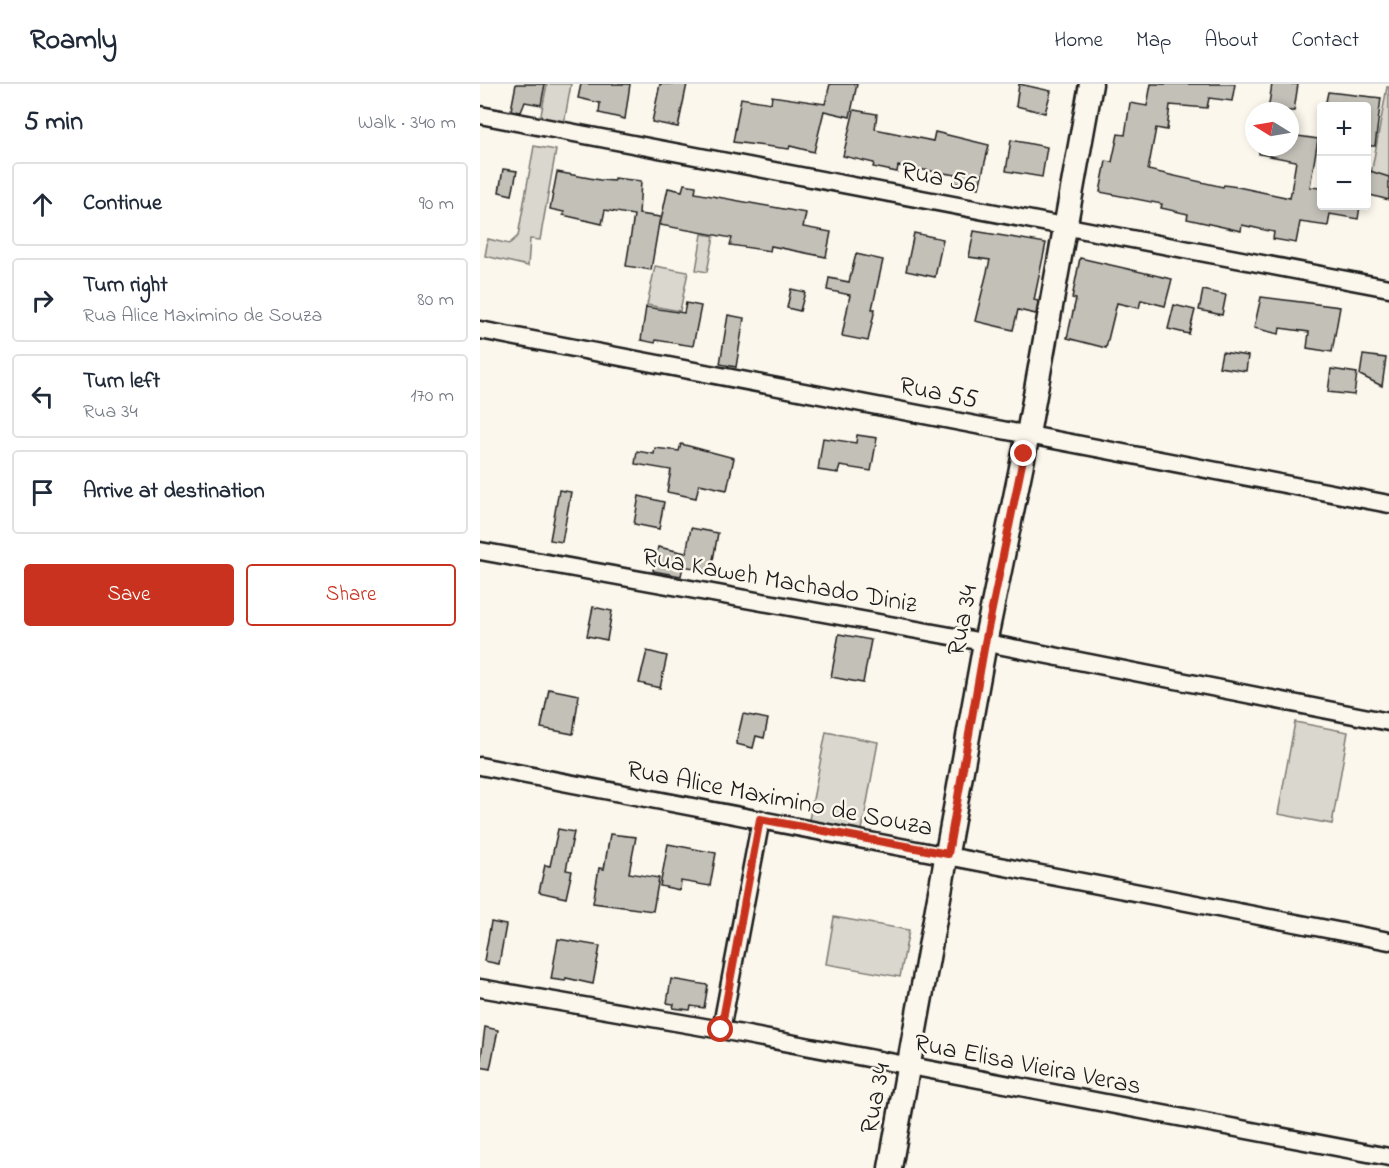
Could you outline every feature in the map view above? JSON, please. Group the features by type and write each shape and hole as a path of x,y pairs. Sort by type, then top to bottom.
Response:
{"street":[{"name":"Rua 34","path":"890,1168 985,643 1028,434 1090,84"},
{"name":"Rua 56","path":"480,115 1389,288"},
{"name":"Rua 55","path":"480,330 1389,504"},
{"name":"Rua Kaweh Machado Diniz","path":"480,551 985,643 1389,722"},
{"name":"Rua Alice Maximino de Souza","path":"480,766 1389,940"},
{"path":"721,1030 760,819"},
{"name":"Rua Elisa Vieira Veras","path":"480,988 721,1030 1389,1157"}],"shaded area":[{"path":"547,84 571,84 564,124 540,120"},
{"path":"1387,87 1389,87 1389,183 1371,180"},
{"path":"534,146 556,150 540,240 530,239 528,266 485,256 488,239 509,244 518,236"},
{"path":"702,234 714,236 707,272 696,270"},
{"path":"655,266 688,272 680,311 647,305"},
{"path":"1295,722 1348,732 1332,824 1278,814"},
{"path":"826,732 878,742 862,830 809,820"},
{"path":"834,917 909,930 900,977 826,964"}],"building":[{"path":"516,84 545,84 541,105 525,102 521,112 511,110"},
{"path":"581,84 630,84 625,119 599,113 600,103 578,98"},
{"path":"660,84 687,84 678,127 652,122"},
{"path":"830,84 857,84 850,117 824,111 814,152 790,146 789,149 733,142 741,98 771,103 772,96 825,104"},
{"path":"1019,84 1051,91 1045,113 1016,106"},
{"path":"1151,84 1235,84 1232,101 1209,98 1207,108 1170,105 1167,130 1156,128 1148,170 1223,187 1224,185 1238,187 1290,198 1296,161 1270,156 1299,156 1299,136 1317,139 1310,187 1317,188 1317,210 1359,210 1358,219 1330,214 1328,226 1300,222 1296,243 1273,239 1274,232 1242,225 1241,231 1187,219 1188,214 1161,208 1162,204 1100,192 1106,161 1112,162 1118,134 1125,135 1130,103 1147,106"},
{"path":"1272,84 1298,84 1295,102 1269,102"},
{"path":"1328,92 1381,98 1375,146 1371,146 1371,102 1326,102"},
{"path":"854,110 877,114 875,129 933,141 935,132 989,145 979,188 955,183 956,175 898,166 897,172 873,167 874,163 843,156"},
{"path":"1011,140 1047,147 1042,177 1006,171"},
{"path":"503,169 517,171 512,195 499,192"},
{"path":"1371,171 1389,177 1389,200 1371,195"},
{"path":"557,172 600,180 614,181 614,178 641,181 639,214 660,217 651,270 626,266 634,215 605,210 602,224 563,215 564,212 550,209"},
{"path":"684,184 696,186 695,193 806,213 803,227 831,232 826,257 771,246 770,251 730,245 732,238 660,225 668,188 682,191"},
{"path":"974,231 1046,243 1034,300 1038,301 1036,314 1018,310 1013,330 975,321 990,260 969,257"},
{"path":"914,233 943,239 935,277 906,271"},
{"path":"856,254 883,260 872,309 875,309 868,341 842,336 850,295 827,290 829,278 849,282"},
{"path":"1080,258 1172,279 1165,306 1141,300 1139,308 1117,303 1106,348 1067,338 1076,299 1072,298"},
{"path":"791,289 805,292 800,311 787,308"},
{"path":"1203,290 1226,295 1222,315 1199,310"},
{"path":"1261,297 1340,307 1332,352 1307,348 1309,332 1280,328 1279,334 1254,328"},
{"path":"686,303 701,306 693,346 641,340 646,307 684,313"},
{"path":"1174,305 1195,310 1189,334 1168,329"},
{"path":"728,315 744,318 736,367 720,364"},
{"path":"1222,352 1248,356 1246,371 1219,367"},
{"path":"1363,355 1386,358 1382,386 1360,375"},
{"path":"1331,369 1357,373 1354,395 1328,392"},
{"path":"857,435 877,438 871,471 840,466 838,473 818,470 823,438 856,443"},
{"path":"681,444 734,458 727,490 699,484 696,498 667,492 671,470 635,464 637,451 654,454 655,448 679,451"},
{"path":"559,490 571,492 562,542 550,540"},
{"path":"639,496 664,502 659,529 634,524"},
{"path":"691,528 718,533 711,571 683,566 681,576 653,571 658,547 686,553"},
{"path":"593,607 612,611 607,640 587,636"},
{"path":"839,634 871,640 863,683 831,677"},
{"path":"647,651 667,656 660,688 639,683"},
{"path":"549,689 579,695 573,734 541,728"},
{"path":"743,714 768,719 764,738 756,736 753,748 736,744"},
{"path":"558,829 574,832 566,870 572,871 566,898 539,892 545,865 550,866"},
{"path":"610,834 636,837 629,873 659,878 653,911 593,903 599,868 604,869"},
{"path":"668,844 716,853 710,886 681,881 680,890 660,886"},
{"path":"491,922 506,925 499,964 484,961"},
{"path":"558,939 600,946 593,984 566,978 565,981 551,979"},
{"path":"671,979 708,985 704,1008 691,1006 690,1010 673,1008 674,1004 667,1003"},
{"path":"485,1027 498,1030 490,1069 480,1067"}],"route":[{"path":"721,1030 760,819 948,854 985,643 1024,454"}]}
